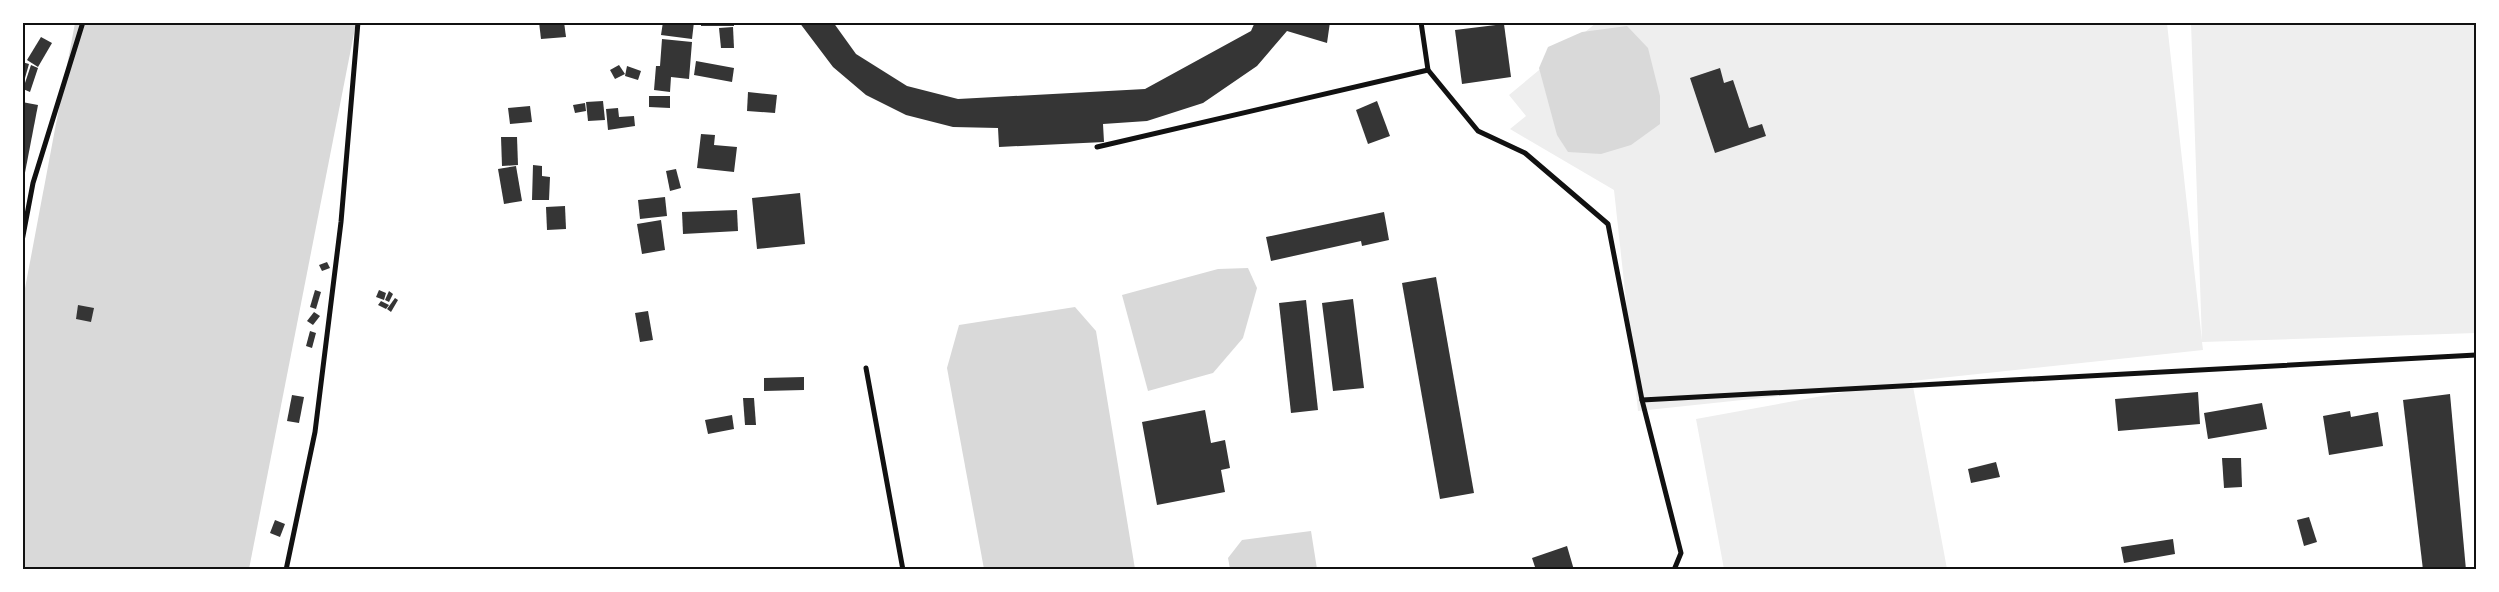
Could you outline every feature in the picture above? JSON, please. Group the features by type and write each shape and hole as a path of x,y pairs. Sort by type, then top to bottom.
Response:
{"street":[{"path":"22,241 33,183 82,22"},
{"path":"286,570 315,432 341,222 358,22"},
{"path":"1421,22 1428,70 1478,131 1525,153 1608,224 1642,400 1681,553 1674,570"},
{"path":"1097,148 1428,70"},
{"path":"1642,400 2476,355"},
{"path":"866,368 903,570"}],"shaded area":[{"path":"75,23 356,23 249,569 23,570 23,299"},
{"path":"1596,23 2167,23 2202,341 2191,23 2476,23 2476,333 2202,342 2203,350 1912,381 1947,569 1724,569 1696,419 1883,385 1638,411 1614,190 1510,129 1526,116 1509,95"},
{"path":"1627,26 1648,48 1660,96 1660,124 1631,145 1601,154 1568,152 1557,135 1539,68 1548,47 1582,32"},
{"path":"1248,268 1257,288 1243,338 1213,373 1148,391 1122,295 1218,269"},
{"path":"1075,307 1096,331 1135,569 984,569 947,368 959,325"},
{"path":"1311,531 1317,569 1230,569 1228,558 1242,540"}],"building":[{"path":"539,22 564,22 566,37 541,39"},
{"path":"663,22 680,24 680,22 694,22 692,39 661,35"},
{"path":"701,22 734,22 734,26 701,26"},
{"path":"799,22 833,22 856,54 907,86 958,99 1145,89 1251,31 1255,22 1330,22 1327,43 1287,31 1257,66 1203,103 1147,121 1103,124 1104,142 999,147 998,128 953,127 906,115 866,95 833,67"},
{"path":"1504,24 1511,77 1462,84 1455,30"},
{"path":"733,27 734,48 721,48 719,28"},
{"path":"41,37 52,43 38,67 27,60"},
{"path":"662,39 692,42 689,79 671,77 670,92 654,90 656,66 660,66"},
{"path":"696,61 734,68 732,82 694,75"},
{"path":"22,62 29,64 23,85 22,85"},
{"path":"31,65 38,68 30,92 23,89"},
{"path":"619,65 625,74 615,79 610,70"},
{"path":"627,66 641,71 638,80 625,76"},
{"path":"1720,68 1724,83 1733,80 1749,128 1762,124 1766,136 1715,153 1690,78"},
{"path":"748,92 777,95 775,113 747,111"},
{"path":"649,96 670,96 670,108 649,107"},
{"path":"603,101 605,120 588,121 586,102"},
{"path":"1377,101 1390,136 1368,144 1356,110"},
{"path":"22,102 38,105 23,183 22,183"},
{"path":"585,103 586,111 575,113 573,105"},
{"path":"530,106 532,122 510,124 508,108"},
{"path":"618,108 619,117 634,116 635,126 608,130 606,109"},
{"path":"701,134 715,135 714,145 737,147 734,172 697,168"},
{"path":"501,137 517,137 518,165 502,166"},
{"path":"533,165 542,166 542,176 550,177 549,200 532,200"},
{"path":"516,166 522,201 504,204 498,169"},
{"path":"676,169 681,188 670,191 666,171"},
{"path":"800,193 805,244 757,249 752,198"},
{"path":"665,197 667,216 640,219 638,200"},
{"path":"565,206 566,229 547,230 546,207"},
{"path":"737,210 738,231 683,234 682,212"},
{"path":"1384,212 1389,240 1362,246 1361,241 1271,261 1266,237"},
{"path":"661,220 665,250 642,254 637,224"},
{"path":"327,262 330,268 322,271 319,265"},
{"path":"1436,277 1474,493 1440,499 1402,283"},
{"path":"315,290 321,292 316,309 310,307"},
{"path":"379,290 386,293 384,300 376,297"},
{"path":"389,291 393,294 389,302 385,300"},
{"path":"395,298 398,300 391,312 387,309"},
{"path":"1353,299 1364,388 1333,391 1322,303"},
{"path":"1306,300 1318,410 1291,413 1279,303"},
{"path":"381,301 389,305 386,309 378,305"},
{"path":"78,305 94,308 91,322 76,319"},
{"path":"648,311 653,340 640,342 635,313"},
{"path":"314,312 320,316 313,325 307,321"},
{"path":"310,331 316,333 312,348 306,346"},
{"path":"804,377 804,390 764,391 764,378"},
{"path":"2198,392 2200,424 2118,431 2115,399"},
{"path":"2450,394 2466,570 2423,570 2403,400"},
{"path":"292,395 304,397 299,423 287,421"},
{"path":"743,398 754,398 756,425 745,425"},
{"path":"2262,403 2267,429 2208,439 2204,413"},
{"path":"1205,410 1211,443 1225,440 1230,468 1221,470 1225,492 1157,505 1142,422"},
{"path":"2350,411 2351,417 2378,412 2383,446 2329,455 2323,416"},
{"path":"732,415 734,429 708,434 705,420"},
{"path":"2222,458 2241,458 2242,487 2224,488"},
{"path":"1996,462 2000,477 1971,483 1968,469"},
{"path":"2309,517 2317,542 2304,546 2297,520"},
{"path":"275,520 285,524 280,537 270,533"},
{"path":"2173,539 2175,554 2124,563 2121,547"},
{"path":"1567,546 1574,570 1536,570 1532,558"}]}
